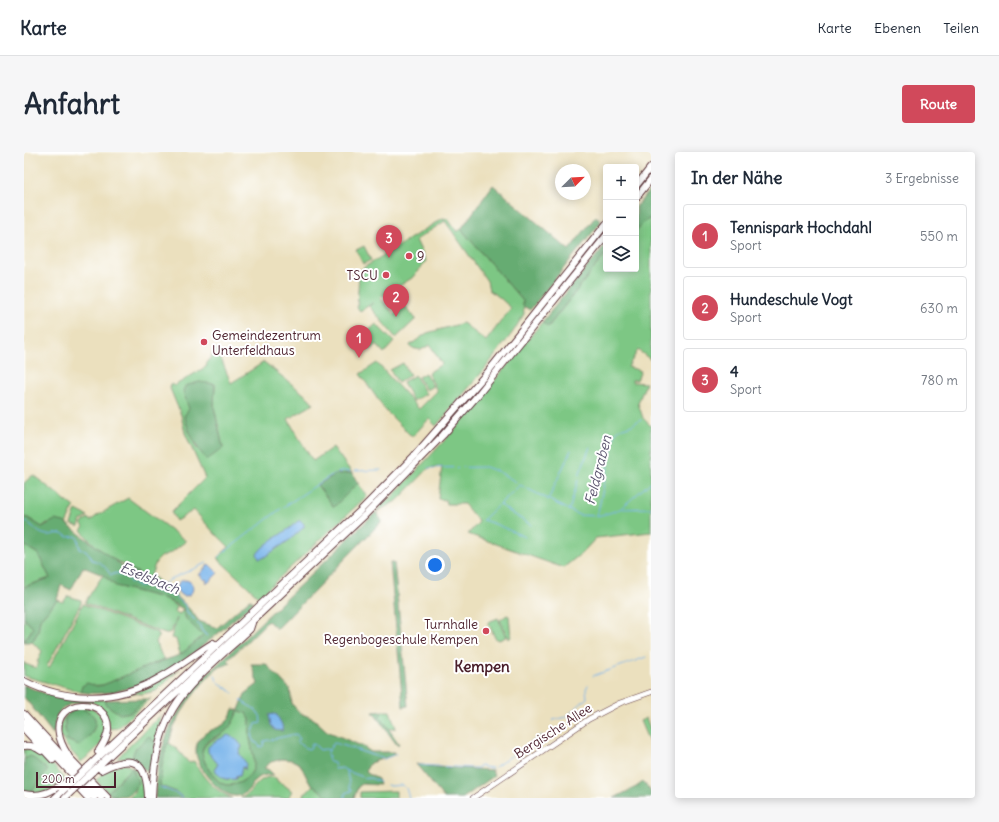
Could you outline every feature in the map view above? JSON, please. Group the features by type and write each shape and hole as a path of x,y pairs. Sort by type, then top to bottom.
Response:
{"highway":[{"path":"639,182 651,167"},
{"path":"639,194 651,179"},
{"path":"24,682 40,689 68,696 86,697 115,695 138,688 160,678 213,643 267,599 381,490 429,440 487,374 603,228"},
{"path":"90,770 255,610 384,496 443,434 482,390 603,240"},
{"path":"152,798 156,761 166,725 174,709 191,686 250,630 254,620 255,610"},
{"path":"24,794 34,797 44,796 90,770 119,748 254,620"},
{"path":"98,752 213,643"},
{"path":"69,757 60,739 58,727 62,715 71,707 77,705 90,705 97,708 105,717 108,728 107,735 90,770 71,798"},
{"path":"24,714 101,798"},
{"path":"24,722 94,798"},
{"path":"35,726 43,731 108,798"},
{"path":"24,729 88,798"},
{"path":"24,746 35,747 55,762"},
{"path":"101,770 119,748"},
{"path":"90,770 101,770 113,764 124,761 135,763 144,772 146,777 148,798"},
{"path":"50,798 67,784"},
{"path":"55,798 67,784"},
{"path":"65,798 75,792"}],"main road":[{"name":"Bergische Allee","path":"473,798 589,719 620,703 651,692"}],"green space":[{"path":"493,185 569,250 596,216 601,222 530,310 523,306 523,301 461,229"},
{"path":"651,188 651,218 639,228 639,203"},
{"path":"443,218 448,219 457,232 461,229 523,301 524,314 513,332 484,370 436,426 429,419 412,437 386,411 360,374 377,363 419,409 437,391 428,373 442,364 430,345 421,350 411,348 410,345 427,333 463,323 486,341 511,308 489,290 487,281 445,221 416,240 426,261 412,278 380,298 394,314 404,305 416,319 396,338 369,306 373,303 360,311 357,307 359,273 363,268"},
{"path":"651,218 651,360 638,350 628,367 641,371 637,380 632,380 632,382 646,383 638,403 643,418 651,426 651,532 596,538 582,553 563,568 468,534 479,522 464,504 447,504 446,500 438,499 442,466 429,468 398,500 376,512 384,502 391,498 456,428 542,322 548,327 603,257 603,272 639,272 639,228"},
{"path":"364,246 371,260 363,264 356,250"},
{"path":"603,248 603,257 548,327 542,322"},
{"path":"376,324 394,342 384,353 376,344 370,350 360,339"},
{"path":"217,349 231,383 264,362 309,398 314,404 288,419 300,440 313,461 333,447 352,473 336,474 318,485 334,507 358,483 367,496 259,597 217,558 229,547 194,510 176,521 171,512 205,478 185,433 181,415 169,386 172,384 174,386 207,366 206,363 214,350","holes":["215,384 214,407 223,448 197,449 184,416"]},
{"path":"403,363 410,375 398,383 390,370"},
{"path":"425,373 433,386 426,390 418,377"},
{"path":"415,375 426,394 413,401 403,382"},
{"path":"199,382 215,384 214,407 223,448 207,460 193,439 184,416 189,409 183,391 185,386"},
{"path":"352,473 358,483 334,507 317,485 336,474"},
{"path":"33,475 74,507 66,524 64,522 47,523 42,527 24,517 24,483"},
{"path":"128,498 186,541 172,552 161,557 156,562 150,578 112,558 95,546 81,530 84,527 81,524 88,518 90,521"},
{"path":"76,510 88,516 81,520 79,527 71,524"},
{"path":"376,512 382,521 277,629 268,621 228,660 231,663 217,668 187,703 174,726 169,743 167,744 162,765 160,786 176,792 183,798 155,798 158,764 167,735 173,721 200,681"},
{"path":"24,517 42,527 55,520 64,522 122,566 150,578 154,577 184,603 199,621 217,628 249,599 254,602 205,644 163,673 147,681 113,692 80,692 82,686 87,683 97,686 103,685 153,664 180,655 203,636 186,619 183,609 166,599 116,586 103,575 83,567 71,590 61,585 57,600 40,619 38,632 32,642 24,642 33,628 24,618 24,587 50,578 38,554 24,545"},
{"path":"24,545 38,554 50,578 24,587"},
{"path":"390,562 394,562 408,706 403,707"},
{"path":"103,575 116,586 166,599 177,607 175,612 180,614 183,609 186,619 203,636 180,655 176,639 171,638 177,618 171,632 165,634 85,603"},
{"path":"68,596 81,600 81,603 47,666 49,668 83,604 156,632 159,637 156,642 165,659 103,685 82,686 80,692 24,676 24,662 25,664 36,668 39,663 37,662 42,651 32,642 38,632 40,619 57,600 63,602"},
{"path":"507,615 509,616 511,637 509,639 500,620"},
{"path":"24,618 33,628 24,641"},
{"path":"498,618 506,637 499,640 495,638 488,622"},
{"path":"251,664 266,664 290,689 292,704 300,713 314,719 327,731 364,747 371,752 394,752 394,755 370,763 366,770 367,773 378,779 380,785 362,784 358,787 354,798 330,798 309,782 300,764 292,760 282,759 271,762 264,768 269,770 274,775 260,777 242,795 236,796 221,790 207,776 202,768 196,751 197,744 204,734 224,724 229,719 233,709 239,710 245,694 258,684","holes":["238,711 246,713 250,719 250,736 254,756 254,767 252,772 241,782 227,785 223,784 219,782 205,763 202,752 203,748 207,742 227,730 232,724"]},
{"path":"180,669 156,691 142,694 130,693 147,688"},
{"path":"24,685 54,696 85,699 87,702 72,704 59,712 55,722 53,734 24,697"},
{"path":"151,698 118,728 110,729 102,709 96,704 85,699 107,700 105,704 131,712 146,699"},
{"path":"146,699 131,712 120,714 105,704 107,700"},
{"path":"79,706 85,706 96,711 103,719 105,730 105,735 100,745 81,762 66,745 60,733 63,719 74,708","holes":["79,706 93,715 95,724 92,732 80,746 67,740 65,718"]},
{"path":"79,706 90,712 95,719 92,732 80,746 67,740 65,728 65,718"},
{"path":"238,711 246,713 250,719 250,736 254,756 254,767 252,772 241,782 225,785 219,782 212,774 205,763 202,753 204,746 225,731","holes":["220,739 242,746 239,754 245,764 244,769 244,767 242,767 240,776 236,776 236,779 225,779 221,777 215,769 218,764 211,755 214,742"]},
{"path":"383,711 390,711 396,728 389,729 379,716"},
{"path":"383,711 380,716 399,744 397,745 373,712"},
{"path":"161,715 156,744 149,736 131,760 117,758"},
{"path":"646,718 651,731 651,742 649,742 640,721"},
{"path":"149,736 156,744 150,779 148,772 131,760 135,749"},
{"path":"169,743 176,748 189,763 194,761 201,773 214,787 232,798 183,798 176,792 160,786 162,765 167,744"},
{"path":"24,749 42,755 65,779 48,792 36,795 26,792"},
{"path":"31,756 48,770 32,791 26,792 24,791 24,759"},
{"path":"124,764 132,767 108,792 96,780 108,769"},
{"path":"416,764 435,767 492,770 494,776 463,798 444,798"},
{"path":"132,767 140,772 144,780 145,798 128,798 134,792 138,782"},
{"path":"132,767 138,782 133,791 130,794 122,796 107,793"},
{"path":"269,777 276,778 278,782 292,791 288,798 241,798 249,793 261,780"},
{"path":"643,782 651,791 651,798 614,798 636,787"},
{"path":"313,785 330,798 302,797"},
{"path":"396,791 396,798 360,798 360,792"},
{"path":"109,794 120,798 113,798"}],"water":[{"path":"298,521 301,521 304,524 304,527 291,539 263,558 259,559 257,554 261,549"},
{"path":"209,564 218,573 208,583 206,582 206,579 205,580 202,578 202,575 199,575"},
{"path":"185,580 192,585 193,588 188,595 185,596 178,591 177,588 182,581"},
{"path":"269,715 277,715 281,723 282,731 275,730 271,725"},
{"path":"228,735 236,739 242,746 239,753 246,763 245,770 244,767 242,767 240,776 236,776 236,779 225,779 221,777 215,769 218,764 208,752 208,747 214,742"}],"waterway":[{"name":"Feldgraben","path":"597,516 615,434 619,429 641,420"},
{"path":"579,475 590,447"},
{"path":"548,500 571,450"},
{"path":"428,468 486,467 499,472 516,482"},
{"path":"354,471 381,470"},
{"path":"218,557 279,510 330,476 343,471 350,472"},
{"path":"569,511 578,480"},
{"path":"483,520 520,485 579,515 597,516 620,509 651,482"},
{"path":"500,504 531,525"},
{"path":"622,509 651,508"},
{"path":"483,520 525,537"},
{"name":"Eselsbach","path":"24,521 43,534 60,534 68,537 76,536 80,549 88,553 92,560 103,565 111,575 117,573 128,578 131,583 138,586 149,586 153,590 175,596 185,605 187,612 199,624 202,631 207,636"},
{"path":"154,590 173,578 207,563"},
{"path":"593,676 646,657"},
{"name":"Eselsbach","path":"215,675 217,681 233,693"},
{"path":"553,721 566,717 587,698 586,689 588,685"},
{"name":"Eselsbach","path":"241,700 256,710 260,715 261,723 256,724 252,734 254,742 260,747 263,746 264,741 296,734 300,739 297,741 303,747 309,749 311,745 314,744 320,750 329,750 327,755 329,756 328,759 330,762 334,763 335,769 342,768 365,779 370,778 380,782"},
{"path":"495,767 542,735"},
{"path":"329,750 334,743 384,759 396,754"},
{"path":"418,765 477,768 482,765 484,767 492,768"},
{"path":"345,798 345,793 351,791 349,788 347,771"},
{"name":"Eselsbach","path":"387,785 402,785 406,788 409,798"},
{"path":"160,787 178,794 182,798"}],"place":[{"name":"9","path":"409,256"},
{"name":"4","path":"389,258"},
{"name":"TSCU","path":"386,275"},
{"name":"Hundeschule Vogt","path":"396,317"},
{"name":"Gemeindezentrum Unterfeldhaus","path":"204,342"},
{"name":"Tennispark Hochdahl","path":"359,358"},
{"name":"Turnhalle Regenbogeschule Kempen","path":"486,631"}],"district":[{"name":"Kempen","path":"482,666"}]}
